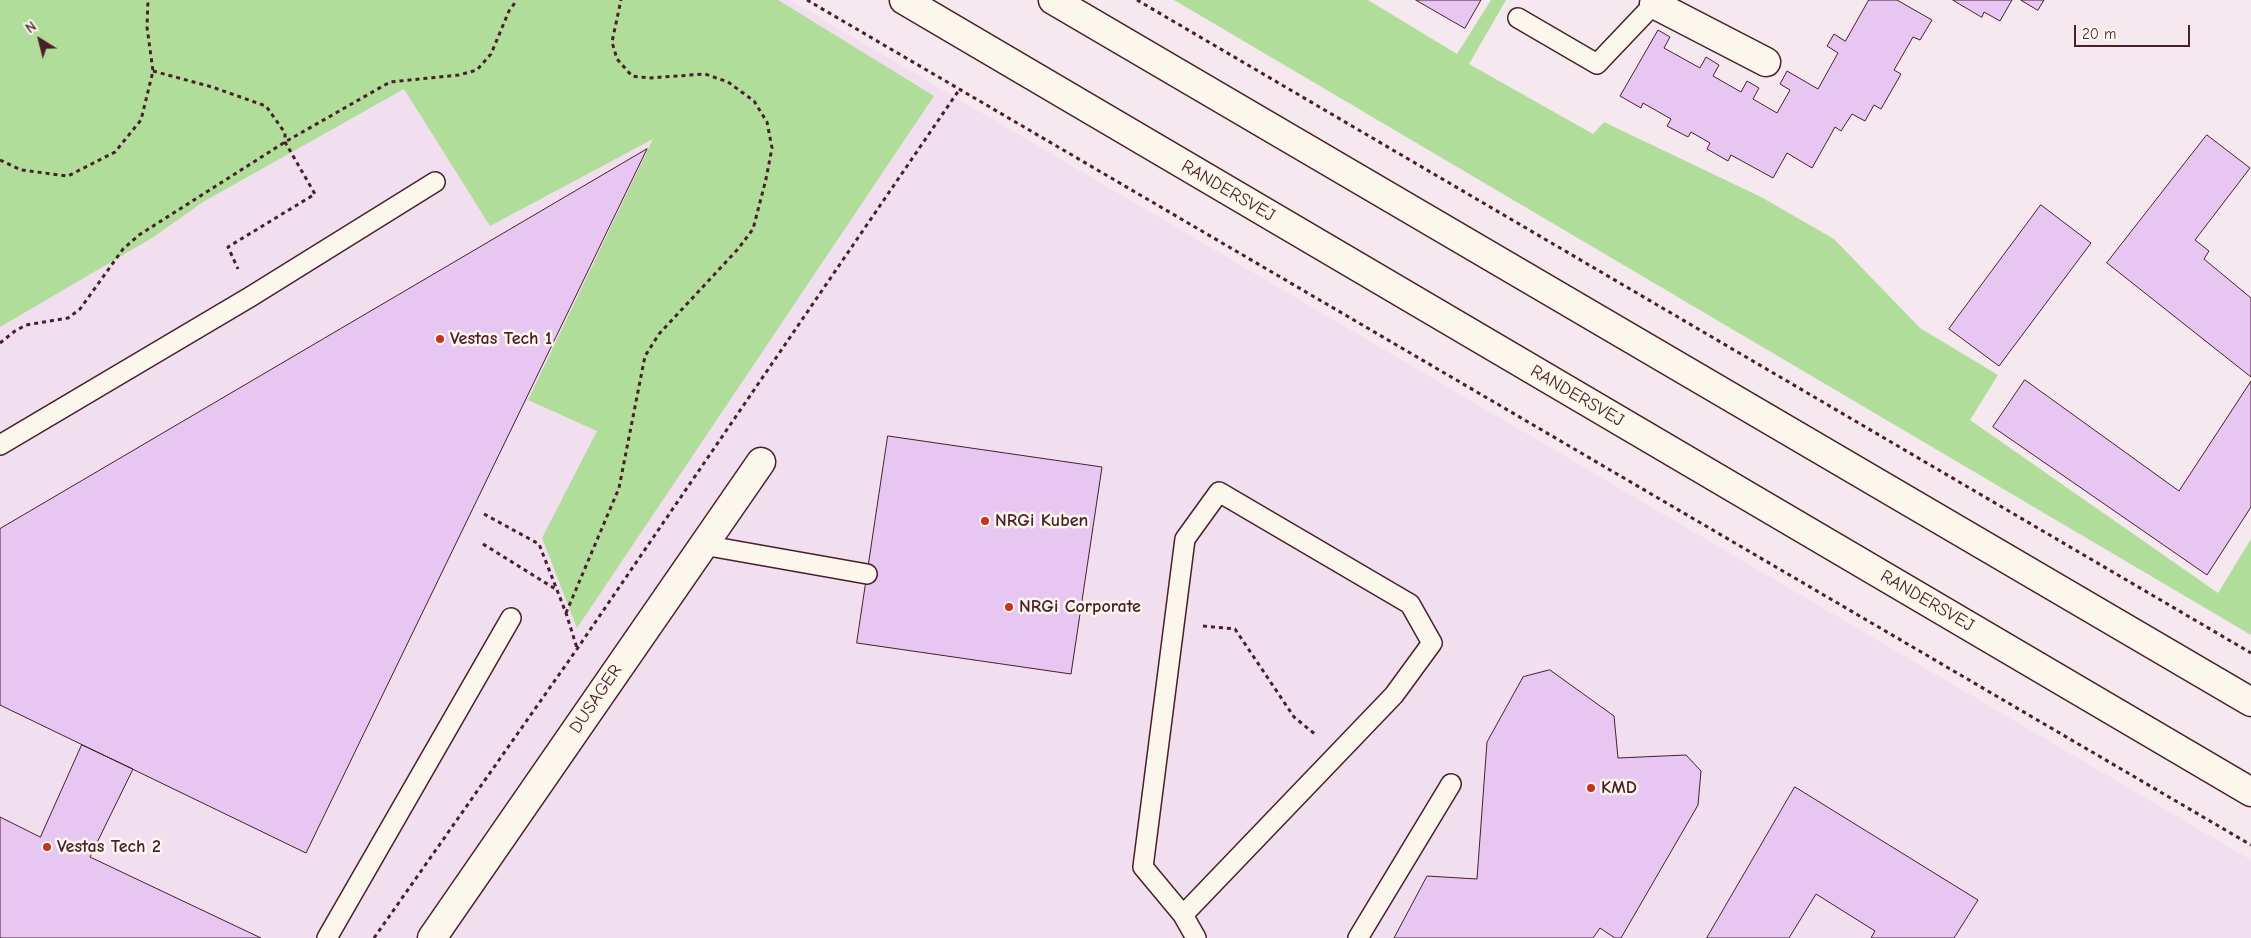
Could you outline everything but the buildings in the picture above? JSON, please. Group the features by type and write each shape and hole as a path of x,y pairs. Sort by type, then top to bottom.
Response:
{"main road":[{"name":"RANDERSVEJ","path":"904,0 2251,792"},
{"path":"1053,0 2251,702"},
{"path":"1655,2 1766,62"},
{"name":"DUSAGER","path":"432,938 761,462"}],"lane":[{"path":"1518,18 1597,64 1655,2"},
{"path":"0,445 250,297 435,182"},
{"path":"1183,915 1394,695 1432,643 1410,604 1219,492 1184,538 1144,867 1183,915 1196,938"},
{"path":"703,544 867,574"},
{"path":"327,938 511,618"},
{"path":"1358,938 1451,784"}],"path":[{"path":"0,160 21,170 68,176 116,152 141,120 153,71 148,27 148,0"},
{"path":"0,343 26,325 68,318 80,308 123,249 139,235 285,142 390,82 459,75 477,70 491,54 509,11 517,0"},
{"path":"566,613 618,488 645,356 659,334 738,249 752,229 766,179 772,148 767,122 754,101 728,82 706,74 649,78 632,76 617,59 612,42 621,0"},
{"path":"807,0 2251,845"},
{"path":"1137,0 2251,653"},
{"path":"153,71 212,87 266,106 285,133 285,142 315,194 228,247 250,297"},
{"path":"374,938 577,649 959,90"},
{"path":"484,514 539,544 566,613 577,649"},
{"path":"484,544 557,591"},
{"path":"1173,623 1235,629 1294,717 1338,753"}],"shaded area":[{"path":"0,0 790,0 2251,860 2251,938 0,938"}],"green space":[{"path":"0,0 778,0 934,96 577,628 542,538 597,431 528,400 653,139 490,226 404,89 203,202 152,238 0,327"},
{"path":"1174,0 1368,0 1457,54 1491,0 1506,0 1469,64 1593,134 1604,122 1761,197 1834,239 1920,328 1998,375 1970,420 2218,593 2251,539 2251,635"}],"place":[{"name":"Vestas Tech 1","path":"440,339"},
{"name":"NRGi Kuben","path":"985,521"},
{"name":"NRGi Corporate","path":"1009,607"},
{"name":"KMD","path":"1591,788"},
{"name":"Vestas Tech 2","path":"47,847"}]}
